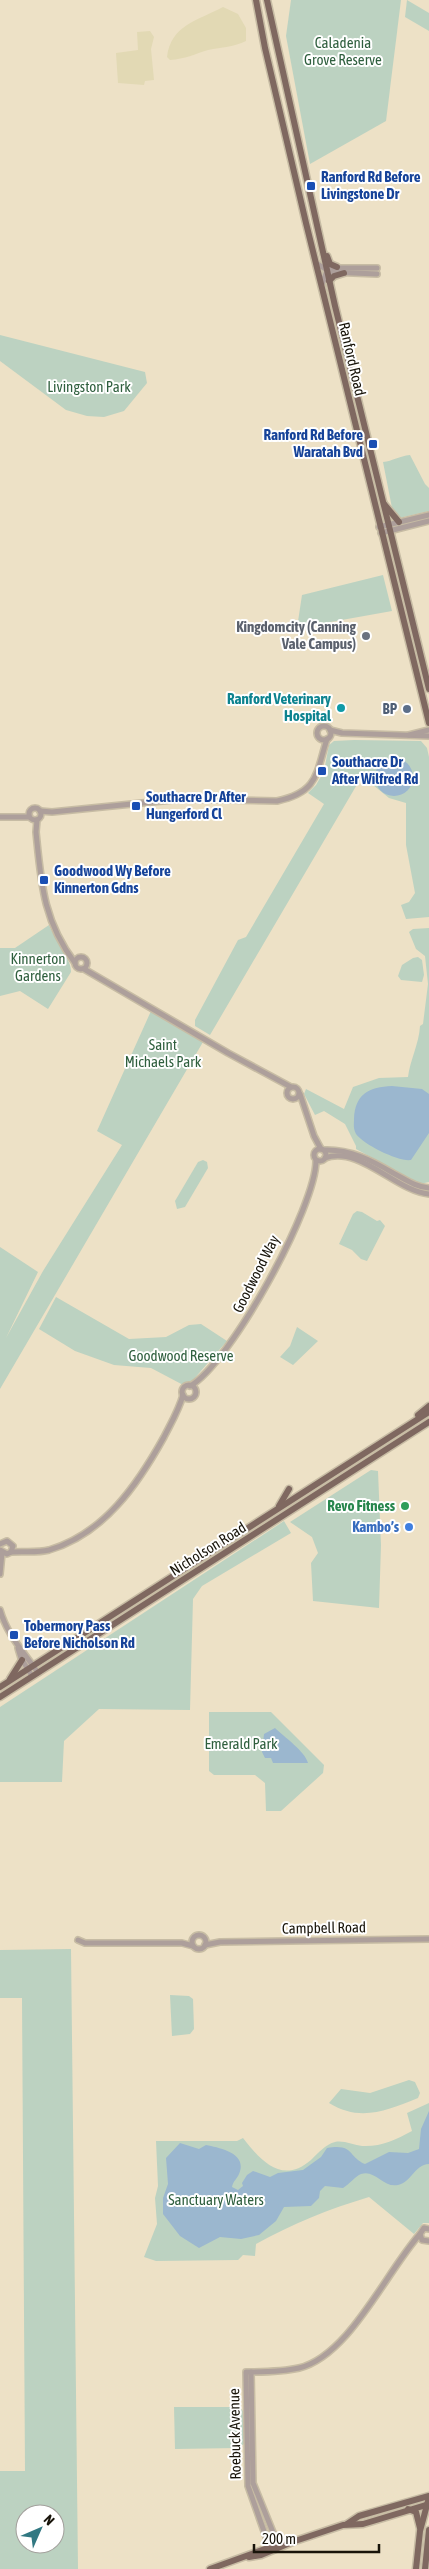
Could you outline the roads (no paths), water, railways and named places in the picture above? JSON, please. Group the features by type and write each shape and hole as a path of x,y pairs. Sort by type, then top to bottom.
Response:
{"main road":[{"name":"Ranford Road","path":"256,0 265,48 322,289 429,723"},
{"name":"Ranford Road","path":"267,0 327,271 429,689"},
{"path":"321,241 328,261 337,267"},
{"path":"330,282 334,276 344,273"},
{"path":"382,501 399,522"},
{"path":"392,1436 400,1427 429,1406"},
{"name":"Nicholson Road","path":"3,1685 429,1412"},
{"name":"Nicholson Road","path":"0,1697 426,1427 429,1422"},
{"path":"277,1509 289,1489"},
{"path":"3,1685 22,1660"},
{"path":"210,2569 343,2526 363,2524 428,2501"},
{"path":"343,2526 360,2516 428,2501"},
{"path":"416,2569 420,2531 428,2501"},
{"path":"407,2509 416,2512 420,2531"},
{"path":"425,2569 429,2530"}],"street":[{"path":"316,263 327,271 344,273 377,271 337,267 327,271"},
{"path":"322,289 327,271"},
{"path":"389,528 399,522 429,515"},
{"path":"380,530 429,521"},
{"path":"0,817 16,815 35,816 52,812 182,799 285,800 302,792 313,781 321,766 324,748 329,735 326,727 320,728 317,733 324,748"},
{"path":"409,735 416,731 429,730"},
{"path":"320,738 342,733 429,736"},
{"name":"Goodwood Way","path":"35,816 46,907 55,931 78,968 85,967 97,976 280,1082 289,1089 290,1098 295,1099 303,1108"},
{"name":"Goodwood Way","path":"67,950 79,958 85,959 85,967"},
{"path":"75,963 79,958"},
{"name":"Goodwood Way","path":"180,1407 189,1399 195,1397 202,1378 243,1327 262,1295 307,1200 316,1172 324,1159 322,1149 314,1136 303,1108 300,1094 296,1087 289,1089"},
{"path":"295,1099 300,1094"},
{"name":"Goodwood Way","path":"314,1136 316,1172"},
{"path":"314,1151 322,1149 344,1151 364,1157 415,1185 429,1188"},
{"path":"316,1160 337,1156 351,1158 413,1190 429,1194"},
{"name":"Goodwood Way","path":"1,1551 48,1550 66,1544 98,1523 143,1473 180,1407 184,1389 202,1378"},
{"path":"190,1386 196,1391"},
{"path":"183,1395 189,1399"},
{"path":"0,1543 7,1541 12,1544 10,1552 2,1564"},
{"name":"Goodwood Way","path":"12,1544 24,1550"},
{"path":"0,1574 2,1564 1,1551"},
{"path":"0,1610 5,1626 30,1668"},
{"path":"18,1647 22,1660 35,1674"},
{"name":"Campbell Road","path":"182,1943 198,1935 220,1942"},
{"path":"193,1938 193,1946"},
{"path":"205,1938 205,1945"},
{"name":"Campbell Road","path":"78,1940 85,1943 182,1943 199,1949 205,1945 220,1942 429,1939"},
{"path":"408,2247 428,2228"},
{"path":"408,2247 427,2241 420,2234"},
{"name":"Roebuck Avenue","path":"270,2549 264,2522 252,2490 248,2372 300,2368 322,2357 359,2322 408,2247"},
{"name":"Roebuck Avenue","path":"264,2522 280,2546"}],"water":[{"path":"394,758 407,764 413,777 407,790 394,796 381,790 375,777 381,764"},
{"path":"392,1086 422,1089 429,1094 429,1133 411,1160 390,1156 374,1148 360,1138 354,1130 355,1110 360,1098 370,1090"},
{"path":"275,1728 299,1749 308,1763 273,1763 271,1758 265,1758 262,1752 264,1734"},
{"path":"429,2111 429,2164 420,2167 407,2181 398,2185 388,2184 371,2174 361,2174 343,2188 325,2186 320,2191 319,2198 311,2206 284,2207 276,2221 259,2235 241,2239 220,2237 199,2248 180,2236 163,2214 163,2198 168,2184 166,2158 180,2143 199,2149 206,2145 212,2146 236,2156 240,2161 241,2167 232,2187 238,2190 243,2186 242,2183 247,2175 253,2171 270,2177 278,2173 303,2170 321,2157 327,2148 342,2147 365,2164 389,2152 408,2153 419,2149 421,2129"}],"place":[{"name":"Ranford Rd Before Livingstone Dr","path":"311,186"},
{"name":"Ranford Rd Before Waratah Bvd","path":"373,444"},
{"name":"Kingdomcity (Canning Vale Campus)","path":"366,636"},
{"name":"Ranford Veterinary Hospital","path":"341,708"},
{"name":"BP","path":"407,709"},
{"name":"Southacre Dr After Wilfred Rd","path":"322,771"},
{"name":"Southacre Dr After Hungerford Cl","path":"136,806"},
{"name":"Goodwood Wy Before Kinnerton Gdns","path":"44,880"},
{"name":"Revo Fitness","path":"405,1506"},
{"name":"Kambo’s","path":"409,1527"},
{"name":"Tobermory Pass Before Nicholson Rd","path":"14,1635"}],"park label":[{"name":"Caladenia Grove Reserve","path":"343,52"},
{"name":"Livingston Park","path":"89,387"},
{"name":"Kinnerton Gardens","path":"38,968"},
{"name":"Saint Michaels Park","path":"163,1054"},
{"name":"Goodwood Reserve","path":"181,1356"},
{"name":"Emerald Park","path":"241,1744"},
{"name":"Sanctuary Waters","path":"216,2200"}]}
